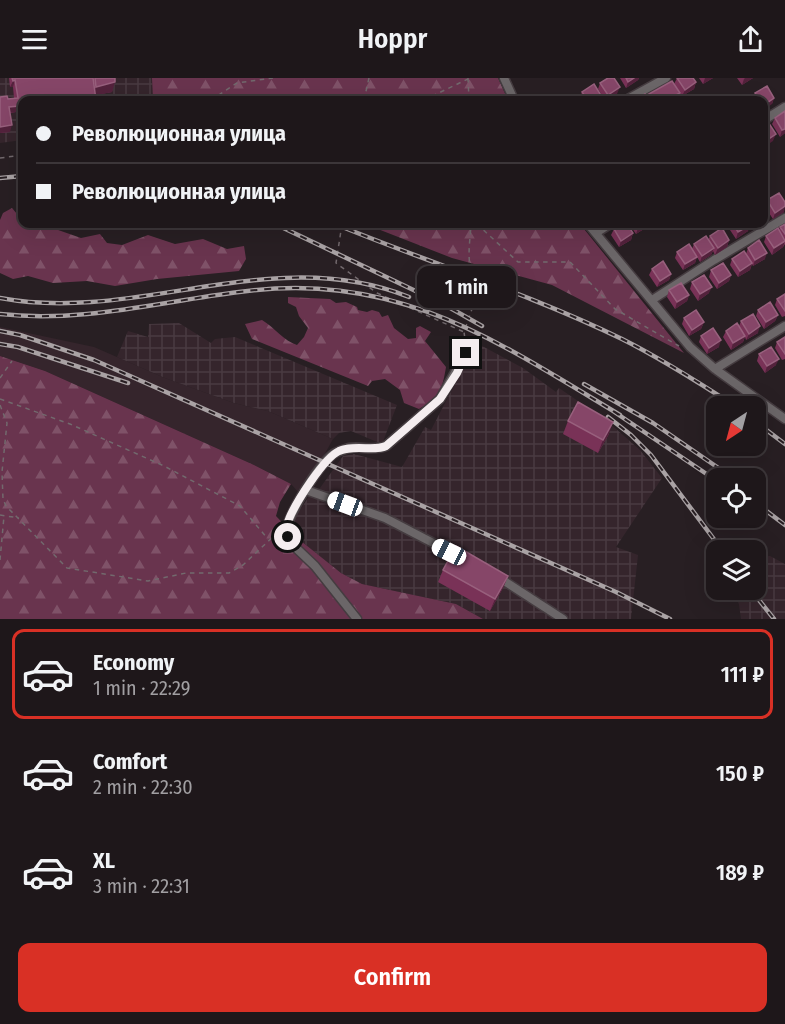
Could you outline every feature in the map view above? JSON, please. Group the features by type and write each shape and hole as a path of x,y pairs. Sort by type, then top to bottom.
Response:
{"street":[{"path":"504,78 512,96"},
{"path":"633,96 666,78"},
{"path":"768,118 785,107"},
{"path":"652,300 785,218"},
{"path":"592,228 690,347 715,369 785,419"},
{"path":"597,233 604,228"},
{"path":"715,369 785,326"},
{"path":"357,619 315,566 294,546 286,530 289,518 306,490 333,455 352,447 380,449 386,446 445,392 466,353"},
{"path":"306,490 385,518 468,561"},
{"path":"486,569 562,619"}],"path":[{"path":"217,96 237,83 273,78"},
{"path":"365,96 369,78"},
{"path":"432,96 469,78 469,96"},
{"path":"0,158 18,156"},
{"path":"341,228 336,263 377,293 464,332"},
{"path":"466,353 464,332 480,286 472,278 469,263 471,228"},
{"path":"481,228 518,262 570,262 615,309 680,347"},
{"path":"0,378 12,361"},
{"path":"0,399 70,424 164,466 240,506 268,540"},
{"path":"0,405 8,423 2,472 3,499 6,506 68,568 148,581 186,573 229,573 243,565 277,531 286,530"},
{"path":"0,515 20,519"},
{"path":"0,560 4,516"}],"shaded area":[{"path":"0,78 152,78 153,96 18,96 18,141 0,143"},
{"path":"179,323 211,343 215,339 235,337 397,405 382,444 351,431 339,433 333,439 268,411 234,403 165,378 117,357 128,331 148,337 149,324"},
{"path":"0,327 94,347 165,378 234,403 268,411 333,439 316,470 298,492 291,484 254,465 45,371 0,356"},
{"path":"471,340 523,368 556,392 559,388 607,421 640,450 662,478 616,547 638,555 631,619 483,619 456,604 362,584 341,573 296,537 296,530 289,527 311,493 315,495 343,456 354,454 402,467 425,427 431,430 473,349 467,346"},
{"path":"766,556 785,564 785,619 741,619 738,600 766,600"}],"green space":[{"path":"152,78 498,78 506,96 153,96"},
{"path":"12,208 18,215 18,228 52,228 81,238 100,234 107,243 122,245 148,235 175,244 203,239 227,249 244,246 246,259 239,271 157,279 115,286 87,281 53,283 28,276 13,279 0,273 0,220 3,213"},
{"path":"375,228 583,228 684,353 552,285 452,258"},
{"path":"288,297 330,299 336,303 346,302 357,307 358,310 379,312 382,317 388,315 394,328 408,339 416,338 416,328 420,326 431,332 425,341 446,367 443,382 436,397 419,409 404,403 400,390 385,379 372,381 368,386 252,339 245,324 262,320 297,345 304,337 308,328 299,316 296,307 288,303"},
{"path":"0,356 45,371 254,465 291,484 280,502 276,516 296,537 341,573 362,584 456,604 483,619 0,619"}],"building":[{"path":"12,78 93,78 95,96 18,96 18,98 15,80 13,81"},
{"path":"95,78 115,78 115,82 96,87"},
{"path":"608,78 614,78 620,87 608,95 600,83"},
{"path":"677,78 693,78 696,82 685,90"},
{"path":"672,81 680,93 674,96 647,95"},
{"path":"594,84 601,96 585,96 582,92"},
{"path":"767,86 774,98 768,102 768,96 757,96 755,93"},
{"path":"7,96 8,99 18,98 18,106 9,107 12,125 0,127 0,97"},
{"path":"785,111 785,129 782,130 775,118"},
{"path":"768,122 776,134 768,139"},
{"path":"779,193 785,206 775,213 768,199"},
{"path":"785,224 785,234 780,227"},
{"path":"630,228 633,233 621,241 614,229"},
{"path":"722,228 729,240 718,248 710,236"},
{"path":"778,228 785,241 774,248 766,236"},
{"path":"706,236 714,248 702,256 694,244"},
{"path":"759,240 767,253 755,260 748,248"},
{"path":"689,244 697,257 685,264 677,252"},
{"path":"744,251 752,263 740,271 732,259"},
{"path":"663,261 671,274 660,281 652,269"},
{"path":"723,263 731,275 719,283 711,270"},
{"path":"704,275 712,287 700,294 692,282"},
{"path":"681,283 689,295 677,302 669,290"},
{"path":"785,294 785,311 777,299"},
{"path":"770,302 778,315 766,322 758,310"},
{"path":"696,310 704,322 692,330 684,318"},
{"path":"753,314 760,326 749,334 741,321"},
{"path":"737,323 745,336 733,343 726,331"},
{"path":"713,328 721,340 709,348 701,336"},
{"path":"785,337 785,354 777,342"},
{"path":"771,347 779,359 767,366 759,354"},
{"path":"578,402 613,422 603,440 568,421"},
{"path":"456,546 508,576 495,599 443,570"}],"railway":[{"path":"0,178 18,176"},
{"path":"283,228 445,305 482,326"},
{"path":"345,228 516,293 587,323 651,355 719,396"},
{"path":"0,298 52,303 103,301 256,280 306,278 358,282 409,297"},
{"path":"0,314 30,316 90,314 239,292 295,288 347,292 395,301 440,317 485,337 529,360 620,415"},
{"path":"0,331 20,335 94,360 616,592 670,619"},
{"path":"0,344 18,347 128,383"},
{"path":"584,384 653,423 718,468"},
{"path":"613,411 706,474"},
{"path":"608,417 651,455 715,540"},
{"path":"766,430 785,444"},
{"path":"766,511 785,525"},
{"path":"759,600 774,619"}],"route":[{"path":"288,537 286,530 289,518 326,462 341,450 352,447 380,449 386,446 440,399 457,373 466,353"}]}
